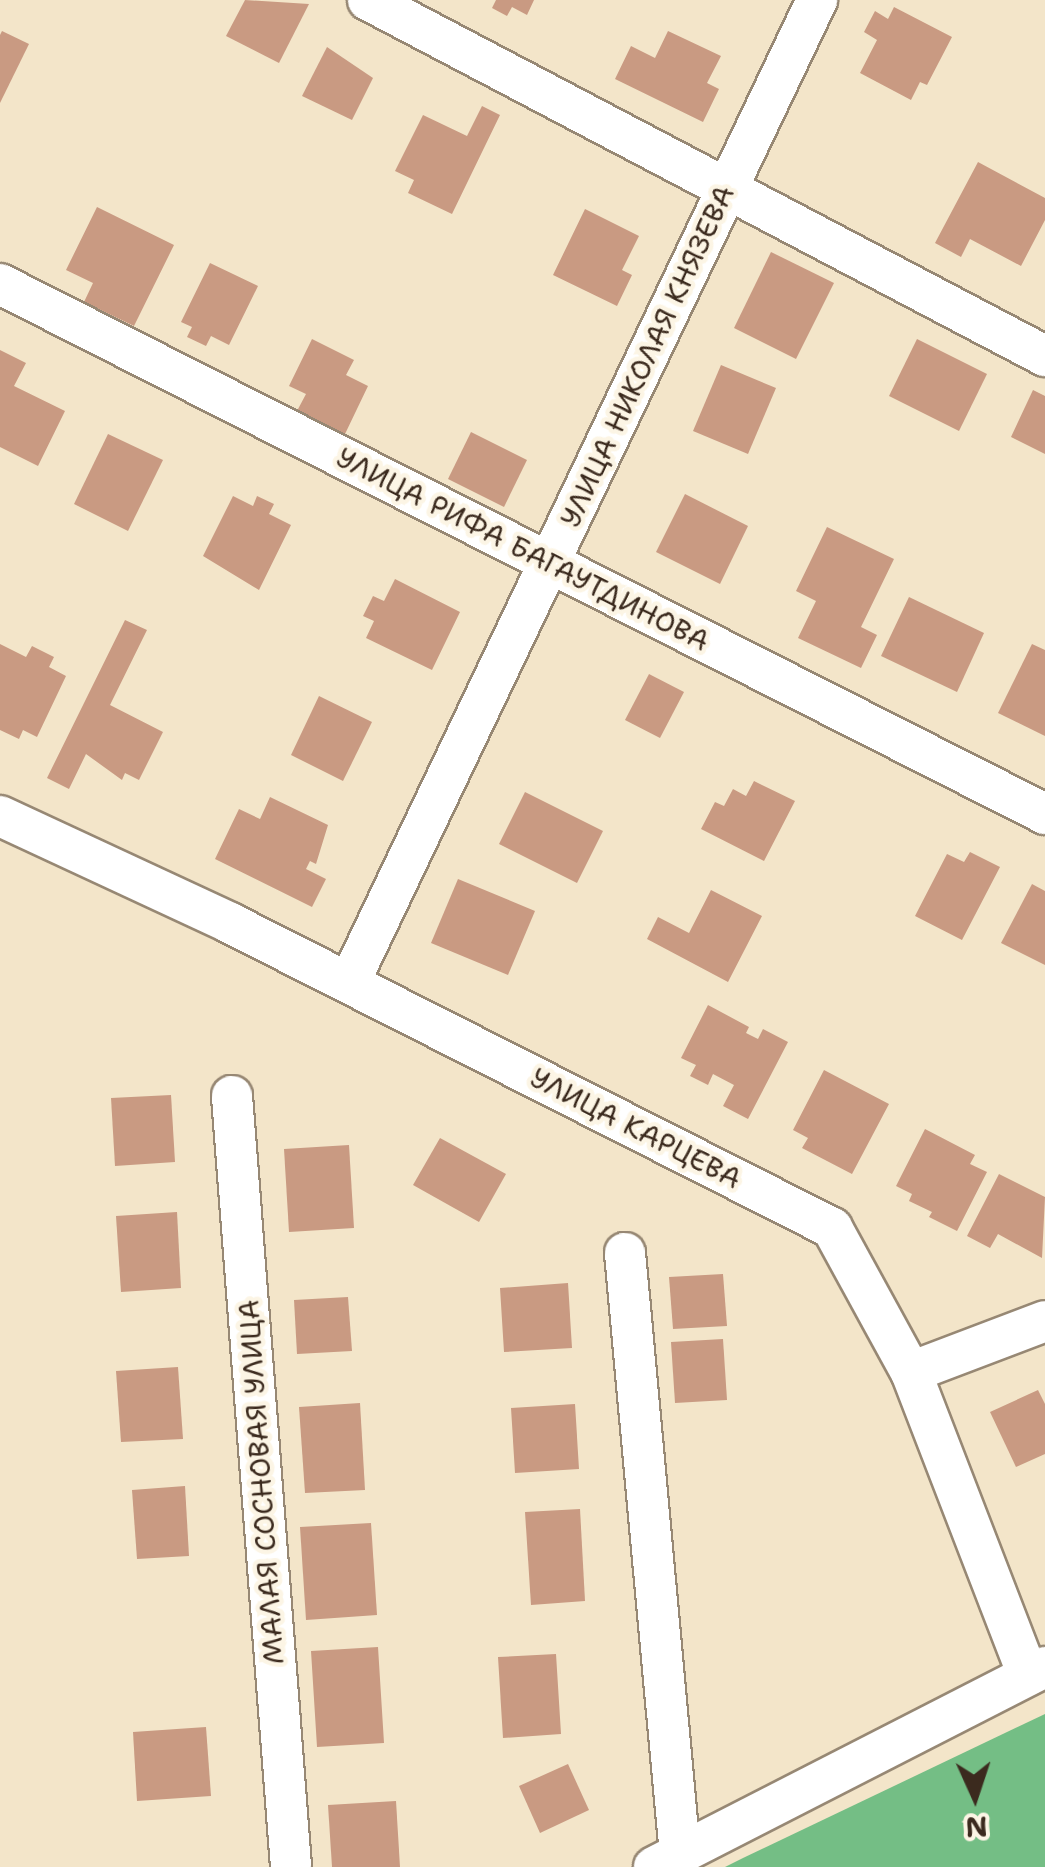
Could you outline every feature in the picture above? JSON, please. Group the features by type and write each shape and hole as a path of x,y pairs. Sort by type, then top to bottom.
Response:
{"street":[{"path":"368,0 1045,356"},
{"name":"УЛИЦА НИКОЛАЯ КНЯЗЕВА","path":"349,983 816,0"},
{"name":"УЛИЦА РИФА БАГАУТДИНОВА","path":"0,284 1045,814"},
{"name":"УЛИЦА КАРЦЕВА","path":"0,816 349,983 832,1228 911,1372 1037,1671"},
{"name":"МАЛАЯ СОСНОВАЯ УЛИЦА","path":"232,1096 291,1867"},
{"path":"625,1253 667,1860 1037,1671"},
{"path":"911,1372 1045,1321"}],"green space":[{"path":"1045,1714 1045,1867 725,1867 743,1858"}],"building":[{"path":"245,0 309,4 279,63 226,36"},
{"path":"496,0 534,0 527,15 512,7 507,16 492,8"},
{"path":"894,7 952,37 927,85 920,82 911,100 860,73 877,40 864,32 875,11 888,19"},
{"path":"2,31 29,44 0,103 0,35"},
{"path":"668,31 721,56 707,83 719,89 703,122 615,79 631,46 655,58"},
{"path":"327,47 373,78 352,120 302,96"},
{"path":"482,106 500,115 452,214 408,193 414,180 395,171 423,115 467,136"},
{"path":"978,162 1045,198 1045,220 1021,266 970,239 961,257 935,243"},
{"path":"97,207 174,245 134,326 84,302 93,283 66,270"},
{"path":"585,209 639,236 622,270 632,275 617,306 553,275"},
{"path":"771,252 834,283 796,359 734,328"},
{"path":"210,263 258,286 229,345 211,336 206,346 187,337 192,327 181,322"},
{"path":"312,339 354,360 346,375 368,386 345,434 297,411 306,394 289,386"},
{"path":"917,339 987,374 959,431 889,396"},
{"path":"0,350 26,363 14,386 65,411 38,466 0,447"},
{"path":"721,365 776,388 748,454 693,431"},
{"path":"1033,390 1045,396 1045,454 1011,437"},
{"path":"471,432 527,460 504,507 448,479"},
{"path":"108,434 163,460 128,531 74,504"},
{"path":"685,494 748,526 720,584 656,552"},
{"path":"233,496 253,506 257,496 274,504 269,514 291,525 259,590 203,556"},
{"path":"827,527 894,559 861,627 877,635 861,668 798,638 816,601 796,591"},
{"path":"395,579 460,612 432,670 366,638 374,621 363,616 373,596 384,601"},
{"path":"909,597 984,633 957,692 881,656"},
{"path":"125,620 147,630 110,705 163,732 139,780 125,773 122,780 86,754 69,789 47,778"},
{"path":"0,644 26,657 32,646 54,657 49,667 66,676 37,737 23,730 19,739 0,730"},
{"path":"1032,644 1045,650 1045,736 998,713"},
{"path":"649,674 684,692 660,738 625,720"},
{"path":"319,696 372,722 343,781 291,755"},
{"path":"754,781 795,801 764,861 701,829 715,802 724,806 733,789 746,796"},
{"path":"525,792 603,831 577,883 499,844"},
{"path":"270,797 328,825 316,864 310,861 306,869 326,879 312,907 215,859 239,809 260,819"},
{"path":"970,852 1000,867 962,940 915,916 947,854 964,862"},
{"path":"458,879 535,911 508,975 431,943"},
{"path":"1032,884 1045,891 1045,965 1001,943"},
{"path":"711,890 762,916 728,982 647,939 658,917 689,933"},
{"path":"708,1005 749,1027 746,1033 758,1039 763,1029 788,1042 748,1119 723,1106 734,1085 713,1074 708,1085 690,1076 696,1065 681,1058"},
{"path":"824,1070 889,1104 852,1174 802,1148 808,1138 793,1130"},
{"path":"171,1095 175,1162 115,1166 111,1098"},
{"path":"925,1129 975,1155 970,1164 987,1172 957,1231 929,1217 932,1212 909,1201 912,1194 896,1186"},
{"path":"440,1138 506,1174 479,1222 413,1185"},
{"path":"349,1145 354,1228 289,1232 284,1149"},
{"path":"999,1174 1045,1197 1042,1258 998,1234 990,1248 967,1236"},
{"path":"177,1212 181,1288 121,1292 116,1216"},
{"path":"723,1274 727,1326 673,1329 669,1277"},
{"path":"568,1283 572,1348 504,1352 500,1288"},
{"path":"348,1297 352,1351 297,1354 294,1300"},
{"path":"723,1339 727,1400 675,1403 671,1342"},
{"path":"178,1367 183,1439 121,1442 116,1371"},
{"path":"1038,1390 1045,1404 1045,1454 1016,1467 990,1412"},
{"path":"360,1403 365,1490 305,1493 299,1407"},
{"path":"575,1404 579,1469 515,1473 511,1408"},
{"path":"185,1486 189,1556 137,1559 132,1490"},
{"path":"580,1509 585,1601 531,1605 525,1512"},
{"path":"371,1523 377,1615 306,1620 300,1527"},
{"path":"378,1647 384,1743 317,1747 311,1651"},
{"path":"556,1654 561,1734 503,1738 498,1657"},
{"path":"206,1727 211,1796 137,1801 133,1732"},
{"path":"568,1764 589,1810 540,1833 519,1786"},
{"path":"396,1801 400,1867 332,1867 328,1805"}]}
